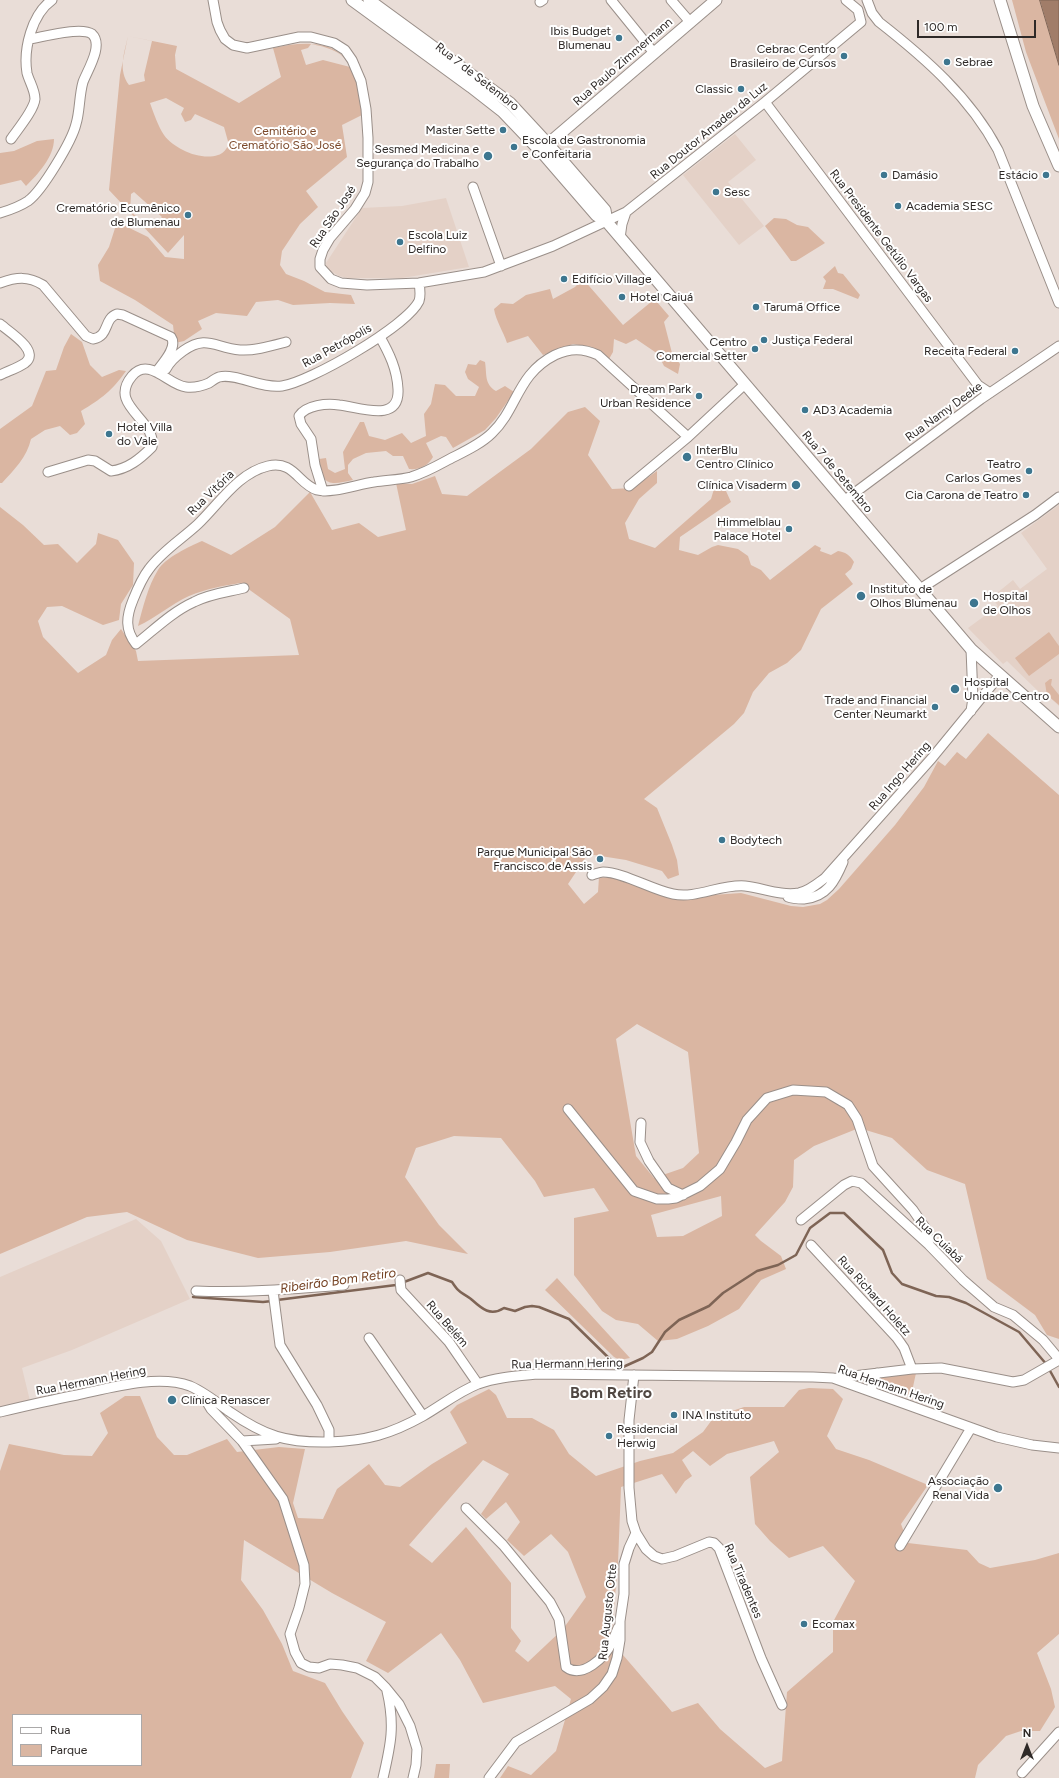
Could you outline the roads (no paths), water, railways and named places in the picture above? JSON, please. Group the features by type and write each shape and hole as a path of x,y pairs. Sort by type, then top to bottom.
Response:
{"main road":[{"name":"Rua 7 de Setembro","path":"352,0 471,86 503,112 545,156 596,215 607,222 971,649 1059,727"},
{"name":"Rua 7 de Setembro","path":"369,0 510,104 548,144 605,210 607,222"},
{"name":"Rua Paulo Zimmermann","path":"548,144 716,0"},
{"path":"1000,0 1033,106 1059,166"}],"street":[{"path":"11,139 32,108 35,100 26,65 29,39 42,9 52,0"},
{"name":"Rua São José","path":"214,0 217,22 220,30 225,39 233,45 247,48 300,37 311,37 334,43 345,50 352,60 361,81 366,109 368,138 368,182 365,193 355,209 330,238 323,250 320,259 320,267 331,279 341,283 367,285 419,283 484,272 607,222"},
{"path":"611,0 654,53"},
{"path":"671,0 690,22"},
{"path":"846,0 858,10 861,22 879,22"},
{"path":"866,0 872,13 879,22 933,66 990,134 998,150 1059,303"},
{"name":"Rua Doutor Amadeu da Luz","path":"607,222 626,212 765,102 861,22"},
{"path":"0,213 16,208 34,196 68,144 77,122 82,86 95,55 95,39 91,34 84,31 72,31 29,39"},
{"name":"Rua Presidente Getúlio Vargas","path":"765,102 978,385 990,393"},
{"path":"473,187 501,266"},
{"path":"620,238 626,212"},
{"path":"0,283 13,278 25,277 43,285 86,336 92,340 99,338 105,332 112,315 117,314 123,315 171,337 173,344 160,373"},
{"name":"Rua Petrópolis","path":"160,373 174,384 186,387 197,387 219,377 229,377 272,386 284,385 314,374 380,337 400,322 419,301 419,283"},
{"path":"0,324 30,351 27,362 0,375"},
{"path":"380,337 395,368 398,379 399,394 394,405 389,408 370,411 340,405 319,406 305,411 299,416 301,424 311,439 315,465 323,491 412,477 425,472 475,445 492,434 499,425 531,373 552,357 564,351 579,350 598,355 688,437"},
{"path":"160,373 169,363 195,343 209,343 240,350 286,342"},
{"name":"Rua Namy Deeke","path":"845,500 981,399 1059,346"},
{"path":"48,472 88,460 95,461 111,472 122,470 140,459 152,447 152,435 128,403 124,396 125,389 131,377 137,372 146,369 160,373"},
{"path":"628,486 688,437 745,384"},
{"name":"Rua Presidente Getúlio Vargas","path":"978,385 981,399"},
{"name":"Rua Vitória","path":"244,588 207,596 193,602 169,617 136,644 128,632 127,620 129,610 148,570 161,555 198,524 243,478 269,466 284,466 294,471 309,486 323,491"},
{"path":"920,589 1035,516 1059,497"},
{"path":"971,649 973,698 971,712"},
{"name":"Rua Ingo Hering","path":"592,875 603,872 616,875 662,892 684,896 745,886 776,892 800,893 810,889 825,878 846,856 932,758 1000,675"},
{"path":"568,1109 634,1191 657,1199 668,1199 683,1195 700,1186 720,1169 747,1120 767,1098 793,1090 826,1092 848,1105 854,1114 873,1166 913,1210 926,1229 929,1245"},
{"path":"641,1123 640,1142 649,1161 668,1188 683,1195"},
{"name":"Rua Cuiabá","path":"801,1220 844,1185 852,1181 861,1183 929,1245 963,1280 994,1307 1013,1315 1043,1340 1054,1363"},
{"name":"Rua Richard Holetz","path":"811,1245 897,1338 904,1348 912,1369"},
{"name":"Rua Belém","path":"400,1280 400,1290 449,1342 478,1384"},
{"path":"196,1291 234,1292 273,1297 344,1285"},
{"path":"273,1297 280,1345 317,1405 329,1430 329,1442"},
{"path":"369,1338 423,1416"},
{"path":"833,1378 912,1369 941,1368 1013,1382 1024,1380 1054,1363"},
{"path":"872,1391 872,1383 877,1373"},
{"name":"Rua Hermann Hering","path":"0,1412 102,1390 157,1381 178,1383 201,1392 256,1428 285,1440 329,1442 377,1437 423,1416 449,1399 478,1384 502,1378 538,1374 833,1378 971,1428 1025,1444 1059,1448"},
{"name":"Rua Tiradentes","path":"634,1375 629,1420 629,1488 631,1516 636,1533 646,1549 654,1556 662,1559 675,1556 709,1542 714,1543 719,1548 761,1658 782,1705"},
{"path":"201,1392 211,1409 242,1441 283,1499 304,1565 305,1584 290,1634 298,1658 301,1663 309,1667 319,1668 330,1664 357,1668 375,1677 386,1688 399,1704 410,1726 417,1749 413,1778"},
{"path":"900,1546 971,1428"},
{"path":"242,1441 285,1440"},
{"path":"466,1508 503,1545 550,1602 559,1619 564,1662 570,1671 577,1672 587,1668 600,1658 612,1644 620,1621"},
{"name":"Rua Augusto Otte","path":"489,1778 516,1742 590,1699 603,1687 612,1674 617,1658 624,1594 624,1564 636,1533"},
{"path":"384,1778 391,1746 392,1722 386,1688"},
{"path":"1022,1774 1059,1732"}],"waterway":[{"name":"Ribeirão Bom Retiro","path":"277,1300 396,1285 428,1273 452,1282 460,1292 486,1310 494,1312 504,1308 515,1311 532,1306 539,1307 569,1319 617,1366 623,1367 652,1352 665,1332 679,1320 709,1306 723,1293 757,1271 778,1265 796,1255 810,1228 830,1213 844,1213 883,1250 892,1273 902,1284 936,1296 949,1297 966,1303 1019,1332 1047,1365"},
{"name":"Ribeirão Bom Retiro","path":"193,1297 263,1302 272,1301"},
{"name":"Ribeirão Bom Retiro","path":"1049,1369 1059,1387"}],"place":[{"name":"Ibis Budget Blumenau","path":"619,38"},
{"name":"Cebrac Centro Brasileiro de Cursos","path":"844,56"},
{"name":"Sebrae","path":"947,62"},
{"name":"Classic","path":"741,89"},
{"name":"Master Sette","path":"503,130"},
{"name":"Escola de Gastronomia e Confeitaria","path":"514,147"},
{"name":"Sesmed Medicina e Segurança do Trabalho","path":"488,156"},
{"name":"Damásio","path":"884,175"},
{"name":"Estácio","path":"1046,175"},
{"name":"Sesc","path":"716,192"},
{"name":"Academia SESC","path":"898,206"},
{"name":"Crematório Ecumênico de Blumenau","path":"188,215"},
{"name":"Escola Luiz Delfino","path":"400,242"},
{"name":"Edifício Village","path":"564,279"},
{"name":"Hotel Caiuá","path":"622,297"},
{"name":"Tarumã Office","path":"756,307"},
{"name":"Justiça Federal","path":"764,340"},
{"name":"Centro Comercial Setter","path":"755,349"},
{"name":"Receita Federal","path":"1015,351"},
{"name":"Dream Park Urban Residence","path":"699,396"},
{"name":"AD3 Academia","path":"805,410"},
{"name":"Hotel Villa do Vale","path":"109,434"},
{"name":"InterBlu Centro Clínico","path":"687,457"},
{"name":"Teatro Carlos Gomes","path":"1029,471"},
{"name":"Clínica Visaderm","path":"796,485"},
{"name":"Cia Carona de Teatro","path":"1026,495"},
{"name":"Himmelblau Palace Hotel","path":"789,529"},
{"name":"Instituto de Olhos Blumenau","path":"861,596"},
{"name":"Hospital de Olhos","path":"974,603"},
{"name":"Hospital Unidade Centro","path":"955,689"},
{"name":"Trade and Financial Center Neumarkt","path":"935,707"},
{"name":"Bodytech","path":"722,840"},
{"name":"Parque Municipal São Francisco de Assis","path":"600,859"},
{"name":"Clínica Renascer","path":"172,1400"},
{"name":"INA Instituto","path":"674,1415"},
{"name":"Residencial Herwig","path":"609,1436"},
{"name":"Associação Renal Vida","path":"998,1488"},
{"name":"Ecomax","path":"804,1624"}],"district":[{"name":"Bom Retiro","path":"611,1393"}],"park label":[{"name":"Cemitério e Crematório São José","path":"285,138"}]}
